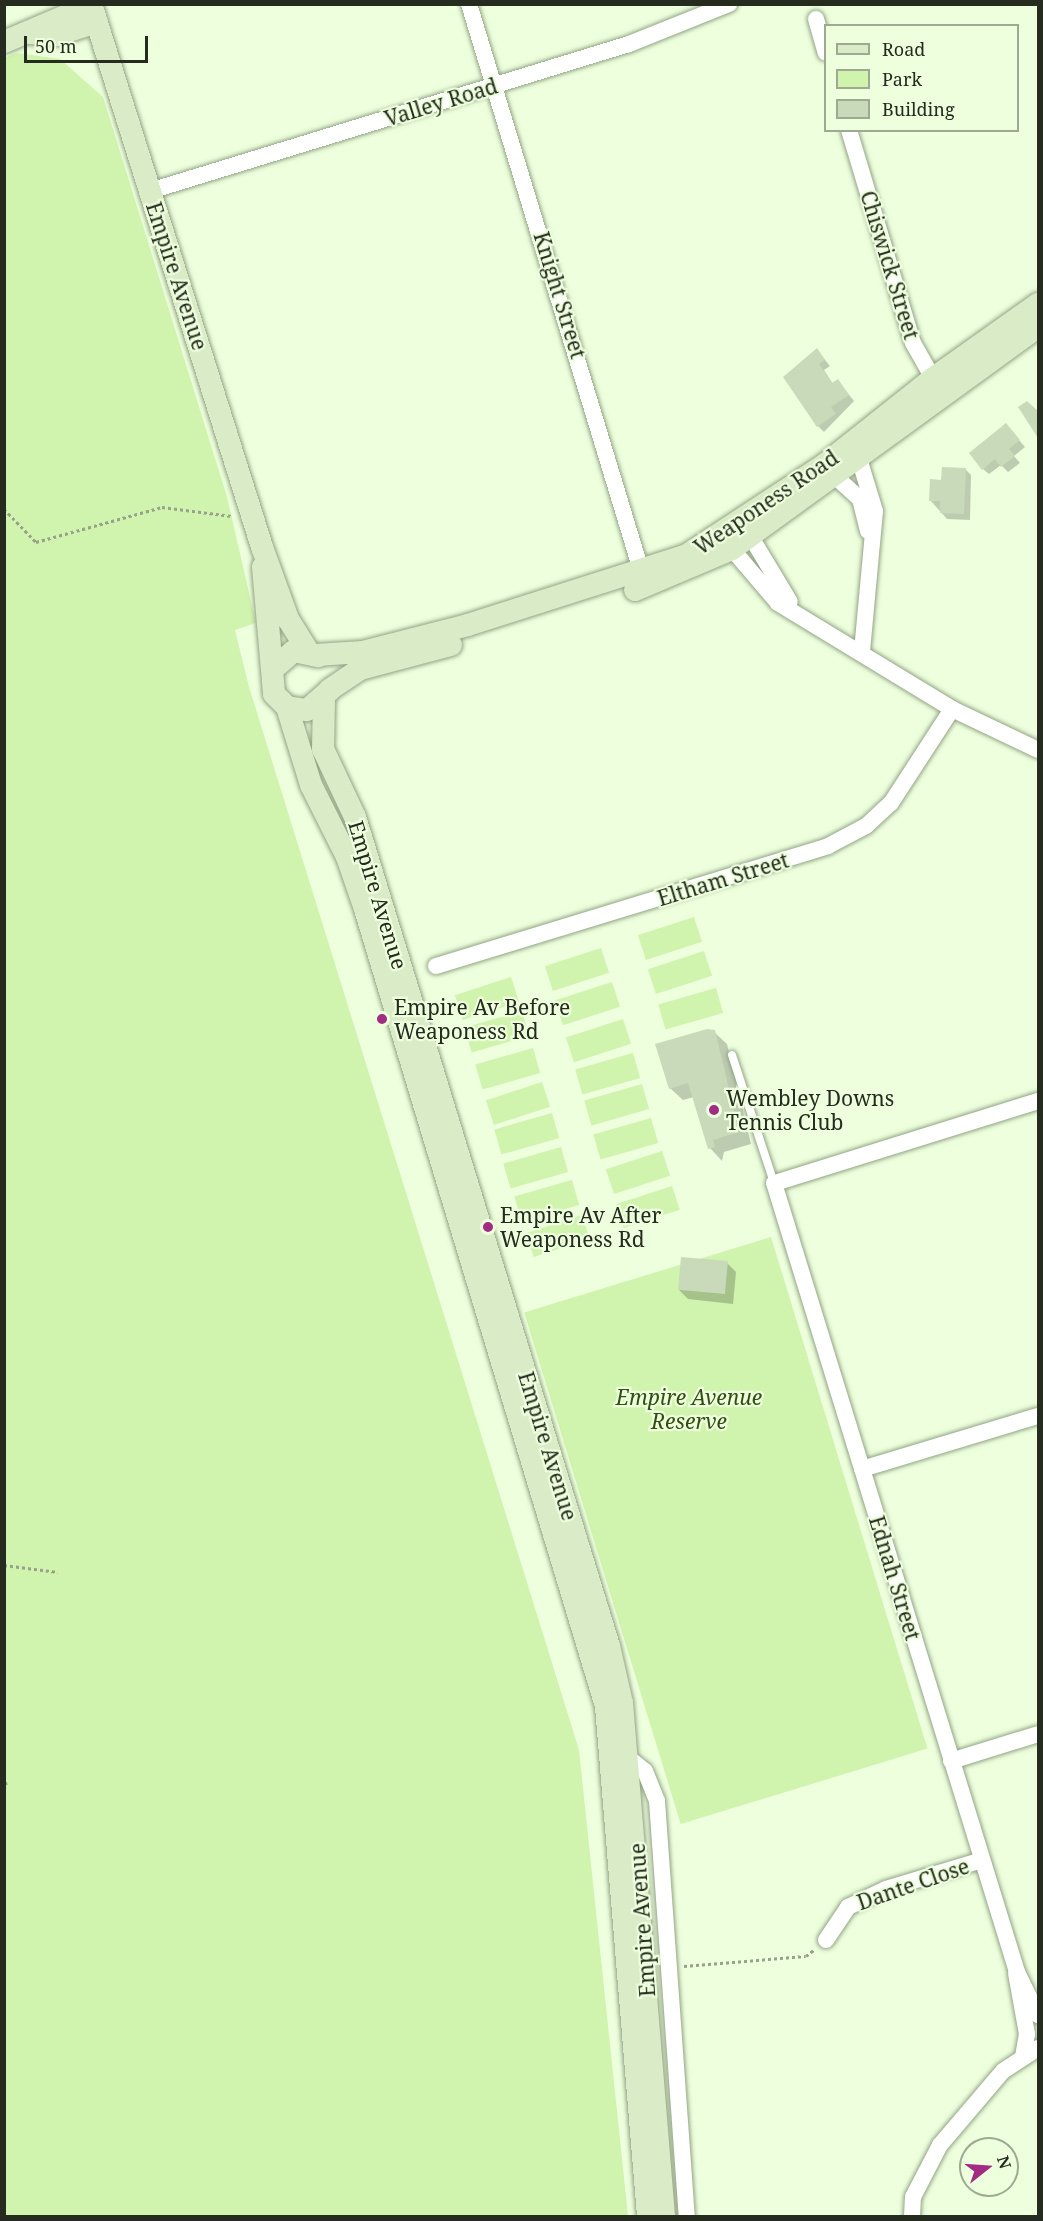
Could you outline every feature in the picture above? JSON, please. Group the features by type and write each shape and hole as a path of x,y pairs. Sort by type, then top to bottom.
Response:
{"main road":[{"path":"4,42 30,33 56,35 93,11"},
{"name":"Empire Avenue","path":"93,11 262,547 288,619 312,653 329,670 323,749 355,817 609,1646 630,1760 664,2217"},
{"name":"Weaponess Road","path":"327,695 360,669 644,579 727,542 829,472 938,387 1038,304"},
{"name":"Weaponess Road","path":"938,387 1038,327"},
{"name":"Empire Avenue","path":"262,547 274,694 286,707 311,785 347,856 365,909 606,1706 648,2217"},
{"name":"Weaponess Road","path":"312,653 385,646 644,579"},
{"path":"273,669 294,651 312,653"},
{"path":"286,707 307,710 327,695"}],"street":[{"name":"Knight Street","path":"469,4 644,579"},
{"name":"Valley Road","path":"150,191 629,44 729,4"},
{"path":"816,19 824,49"},
{"name":"Chiswick Street","path":"850,132 913,343 938,387"},
{"path":"852,454 874,503 862,652"},
{"path":"829,472 860,499 870,543"},
{"path":"746,529 767,569 801,614"},
{"path":"727,542 778,603 801,614 952,709 1038,750"},
{"name":"Eltham Street","path":"436,966 828,846 866,826 891,803 952,709"},
{"path":"774,1183 1038,1101"},
{"name":"Ednah Street","path":"774,1183 1017,1972 1027,2034 1023,2057"},
{"path":"862,1468 1038,1416"},
{"path":"951,1761 1038,1734"},
{"path":"630,1760 645,1771 657,1801 687,2217"},
{"name":"Dante Close","path":"826,1940 848,1907 886,1889 982,1860"},
{"name":"Ednah Street","path":"1017,1972 1038,2015"},
{"path":"912,2217 913,2197 940,2145 1003,2070 1038,2048"}],"lane":[{"path":"732,1055 774,1183"}],"path":[{"path":"4,509 36,542 162,507 254,519"},
{"path":"4,1565 58,1572"},
{"path":"4,1776 7,1788"},
{"path":"684,1966 806,1956"}],"green space":[{"path":"17,53 60,59 103,97 227,497 256,623 235,630 249,687 579,1750 628,2216 5,2216 4,58"},
{"path":"694,917 702,942 646,960 638,935"},
{"path":"601,948 609,973 553,991 545,966"},
{"path":"704,951 712,976 656,994 648,969"},
{"path":"511,977 519,1002 463,1020 455,995"},
{"path":"612,982 620,1007 563,1025 555,1001"},
{"path":"716,988 723,1013 665,1030 658,1005"},
{"path":"522,1011 529,1036 471,1053 464,1028"},
{"path":"623,1019 631,1044 574,1062 566,1038"},
{"path":"533,1048 540,1073 482,1090 475,1065"},
{"path":"633,1053 640,1078 582,1095 575,1070"},
{"path":"542,1082 550,1107 494,1125 486,1100"},
{"path":"642,1084 649,1109 591,1126 584,1101"},
{"path":"552,1113 559,1138 501,1155 494,1130"},
{"path":"651,1118 658,1143 600,1160 593,1135"},
{"path":"561,1147 568,1172 510,1189 503,1164"},
{"path":"662,1151 670,1176 614,1194 606,1169"},
{"path":"572,1180 579,1205 521,1222 514,1197"},
{"path":"672,1186 680,1210 624,1228 616,1204"},
{"path":"582,1215 590,1239 534,1257 526,1233"},
{"name":"Empire Avenue Reserve","path":"771,1237 927,1749 681,1824 524,1312"}],"building":[{"path":"817,348 825,360 819,364 832,383 838,379 849,395 831,407 836,414 817,427 783,377"},
{"path":"1027,401 1038,411 1038,438 1018,407"},
{"path":"1006,423 1020,440 1009,449 1015,456 1001,467 995,459 982,470 969,453"},
{"path":"942,467 966,468 964,514 940,513 940,501 929,501 930,479 941,480"},
{"name":"Wembley Downs Tennis Club","path":"707,1029 715,1030 739,1132 713,1140 715,1147 708,1149 688,1083 669,1089 655,1044"},
{"path":"681,1257 728,1261 725,1294 678,1290"}],"place":[{"name":"Empire Av Before Weaponess Rd","path":"382,1019"},
{"name":"Wembley Downs Tennis Club","path":"714,1110"},
{"name":"Empire Av After Weaponess Rd","path":"488,1227"}]}
